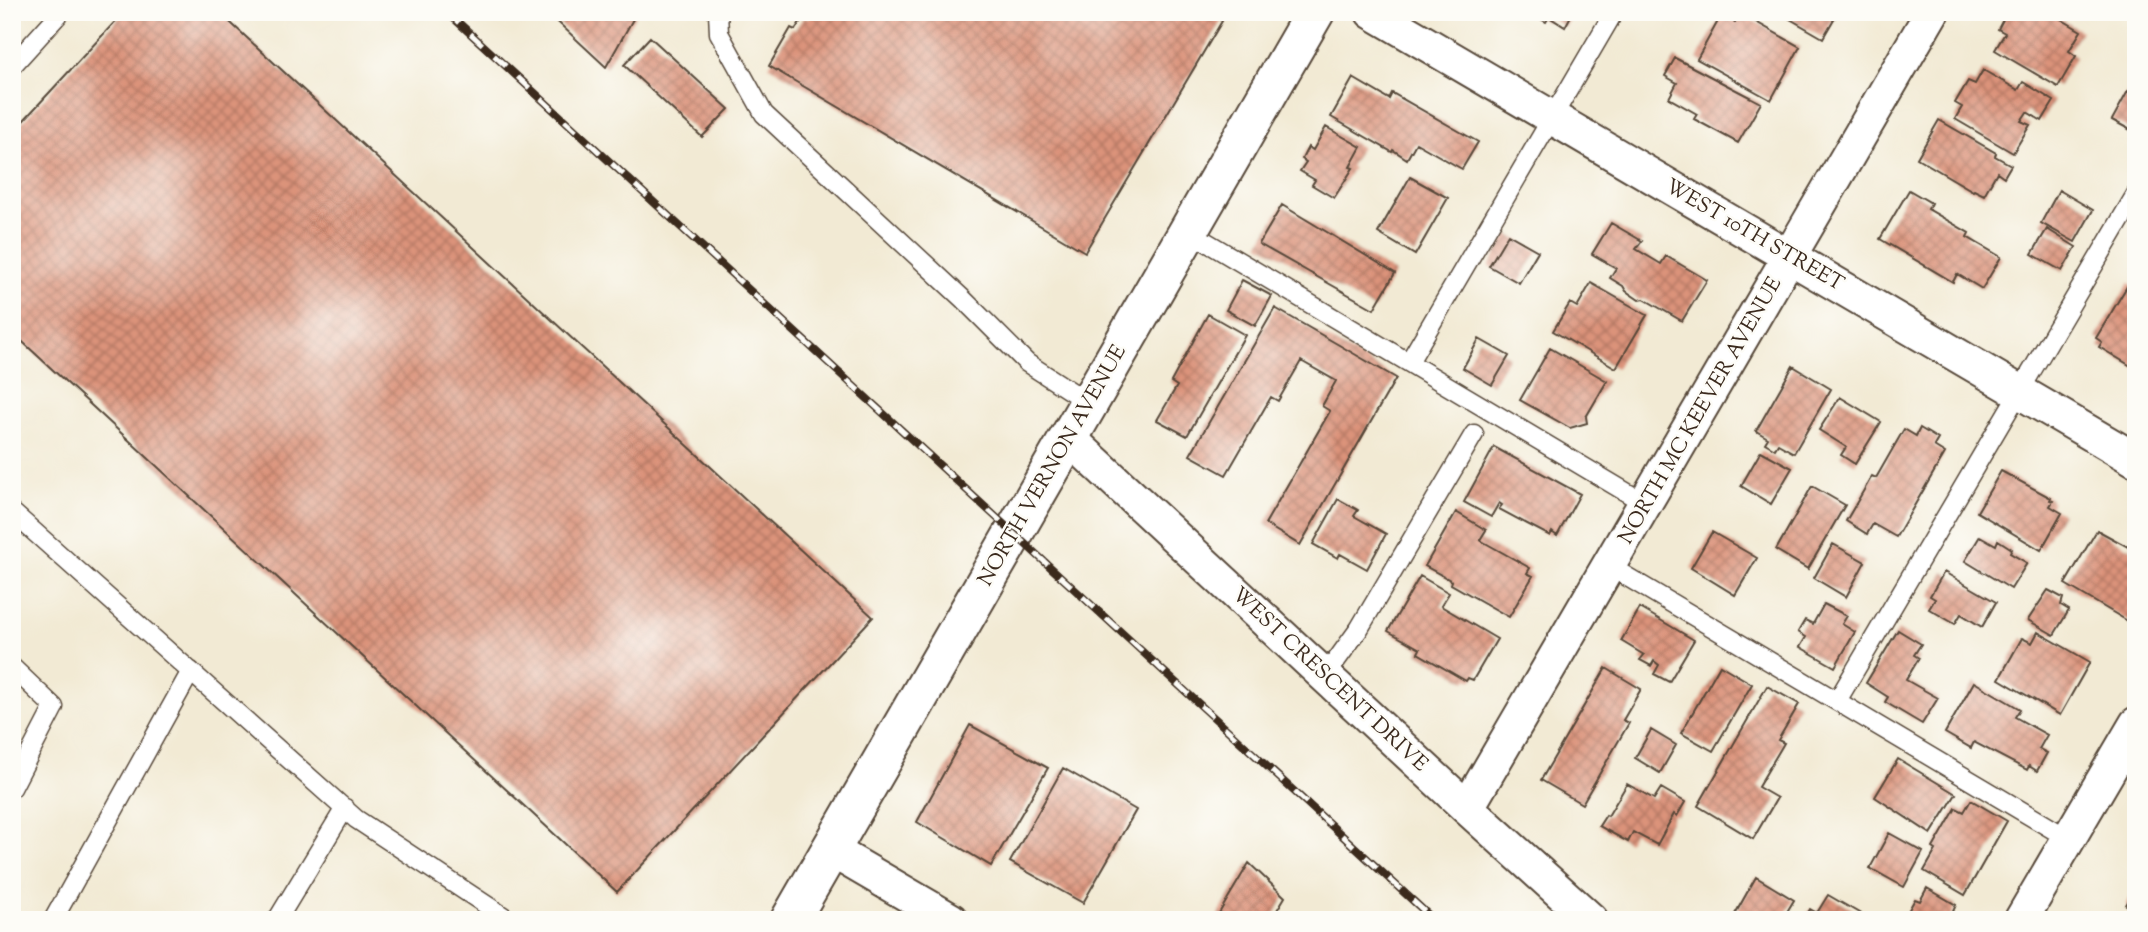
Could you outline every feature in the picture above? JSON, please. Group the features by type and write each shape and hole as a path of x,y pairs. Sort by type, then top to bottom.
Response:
{"street":[{"name":"WEST 10TH STREET","path":"1371,12 2136,460"},
{"name":"NORTH MC KEEVER AVENUE","path":"1467,808 1933,12"},
{"name":"NORTH VERNON AVENUE","path":"790,920 1188,231 1304,16"},
{"name":"WEST CRESCENT DRIVE","path":"1069,438 1591,920"},
{"path":"2021,920 2136,724"},
{"path":"831,849 951,920"}],"lane":[{"path":"12,66 61,12"},
{"path":"718,12 719,33 764,114 963,299 1027,363 1089,403"},
{"path":"1409,362 1614,12"},
{"path":"1837,701 2136,194"},
{"path":"1188,231 1646,504"},
{"path":"1325,676 1359,629 1474,434"},
{"path":"12,512 356,819 509,920"},
{"path":"1609,566 2069,839"},
{"path":"12,667 54,707 12,788"},
{"path":"53,920 191,671"},
{"path":"277,920 345,808"}],"building":[{"path":"124,12 219,12 873,617 617,892 12,332 12,133"},
{"path":"547,12 637,12 606,67"},
{"path":"812,12 1207,12 1222,21 1085,252 769,66 791,28 795,30 804,16 808,19"},
{"path":"1528,12 1573,12 1565,27 1549,17 1546,22"},
{"path":"1778,12 1838,12 1823,38"},
{"path":"2007,12 2049,12 2081,31 2069,51 2076,56 2058,87 1995,50 2005,33 1998,29"},
{"path":"1740,13 1800,47 1771,100 1697,59 1722,14 1735,22"},
{"path":"650,37 729,109 702,137 624,65"},
{"path":"1675,58 1761,103 1738,143 1694,119 1697,114 1669,98 1677,83 1665,76"},
{"path":"1983,70 2018,90 2023,82 2054,101 2042,121 2027,112 2021,121 2030,125 2013,153 1955,119 1962,107 1955,103 1968,81 1975,84"},
{"path":"1353,78 1389,99 1392,93 1478,142 1462,169 1416,143 1407,159 1331,117"},
{"path":"2128,91 2136,95 2136,133 2112,120"},
{"path":"1939,120 1996,153 1995,156 2011,165 2004,177 1997,172 1984,195 1917,158"},
{"path":"1326,127 1361,147 1350,167 1353,168 1334,198 1312,185 1315,180 1300,171 1306,162 1302,159 1308,147 1313,150"},
{"path":"1410,177 1448,198 1415,255 1378,233"},
{"path":"1909,190 1931,203 1928,209 1969,233 1967,237 2001,257 1982,289 1957,274 1953,282 1880,239"},
{"path":"2059,190 2093,210 2075,242 2041,223"},
{"path":"1282,205 1395,273 1374,309 1259,244"},
{"path":"1611,223 1642,241 1636,249 1661,264 1666,256 1707,280 1682,321 1626,291 1610,278 1616,268 1592,254"},
{"path":"2047,229 2076,247 2062,271 2032,254"},
{"path":"1508,234 1538,251 1519,283 1489,266"},
{"path":"1242,280 1272,296 1255,326 1226,310"},
{"path":"1591,283 1647,315 1616,368 1553,331 1570,303 1577,307"},
{"path":"2129,283 2136,287 2136,369 2099,347 2102,342 2096,338"},
{"path":"1275,308 1396,378 1300,545 1265,524 1330,411 1322,406 1336,381 1301,361 1278,401 1271,397 1226,475 1190,455"},
{"path":"1208,314 1245,335 1187,436 1157,420 1177,386 1171,382"},
{"path":"1479,339 1509,356 1492,385 1463,368"},
{"path":"1550,348 1607,381 1586,417 1587,423 1570,428 1520,400"},
{"path":"1793,366 1831,389 1794,453 1778,444 1775,449 1765,443 1768,438 1756,431"},
{"path":"1840,397 1881,422 1855,464 1841,455 1846,447 1819,430"},
{"path":"1920,428 1938,439 1934,446 1945,453 1896,537 1873,524 1867,534 1846,521 1872,476 1876,478 1904,429 1916,436"},
{"path":"1494,447 1580,494 1557,536 1552,532 1550,536 1499,509 1502,505 1499,503 1491,517 1464,502"},
{"path":"1761,451 1792,468 1771,504 1741,486"},
{"path":"2001,471 2051,498 2053,501 2050,506 2062,513 2041,550 1977,512"},
{"path":"1812,486 1845,505 1808,569 1776,550"},
{"path":"1338,499 1358,510 1354,516 1386,534 1367,569 1340,554 1338,558 1313,544"},
{"path":"1456,512 1486,530 1480,540 1530,568 1527,573 1533,576 1509,617 1425,566"},
{"path":"2097,530 2132,549 2136,554 2136,616 2131,623 2065,584"},
{"path":"1712,532 1757,558 1735,595 1691,568"},
{"path":"1980,536 1996,545 1998,540 2012,549 2010,553 2027,563 2011,589 1965,561"},
{"path":"1833,544 1865,562 1846,597 1814,578"},
{"path":"1944,572 1996,602 1982,627 1961,614 1955,624 1929,609 1935,599 1930,596"},
{"path":"1420,576 1449,593 1441,606 1497,639 1473,680 1468,678 1466,681 1418,653 1420,649 1388,631"},
{"path":"2048,590 2063,598 2061,605 2069,610 2054,635 2028,620"},
{"path":"1824,604 1847,616 1842,624 1855,632 1835,667 1800,647 1806,637 1798,632 1805,620 1813,624"},
{"path":"1640,608 1694,640 1669,682 1654,674 1659,665 1654,661 1651,666 1640,660 1644,655 1621,641"},
{"path":"1898,630 1921,644 1914,655 1919,658 1906,680 1938,698 1922,724 1885,702 1888,697 1866,683"},
{"path":"2038,632 2090,662 2060,715 1999,679 2022,638 2032,643"},
{"path":"1720,665 1752,684 1713,751 1681,733"},
{"path":"1606,668 1641,689 1623,720 1629,723 1582,804 1541,780"},
{"path":"1974,682 2020,709 2015,717 2047,735 2039,749 2047,753 2037,771 2029,766 2027,770 1974,742 1971,748 1945,733"},
{"path":"1767,686 1799,704 1778,740 1784,743 1758,787 1777,798 1753,839 1698,806"},
{"path":"970,725 1048,768 991,866 917,822"},
{"path":"1651,730 1676,745 1660,773 1635,758"},
{"path":"1898,759 1956,794 1931,834 1875,797"},
{"path":"1063,768 1136,810 1083,903 1010,862"},
{"path":"1627,784 1654,799 1661,788 1685,802 1677,816 1674,814 1657,845 1633,832 1628,842 1599,826"},
{"path":"1971,800 2007,821 1965,895 1924,871 1936,850 1933,848 1956,808 1964,812"},
{"path":"1889,833 1923,852 1904,887 1870,868"},
{"path":"1249,863 1285,897 1271,920 1215,920"},
{"path":"1756,877 1794,900 1782,920 1741,920 1734,916"},
{"path":"1927,888 1956,905 1949,920 1903,920 1915,899 1920,901"},
{"path":"2136,888 2136,920 2126,920 2133,909 2126,905"},
{"path":"1828,895 1871,920 1804,920 1810,909 1817,913"}],"railway":[{"path":"447,12 1434,920"}]}
